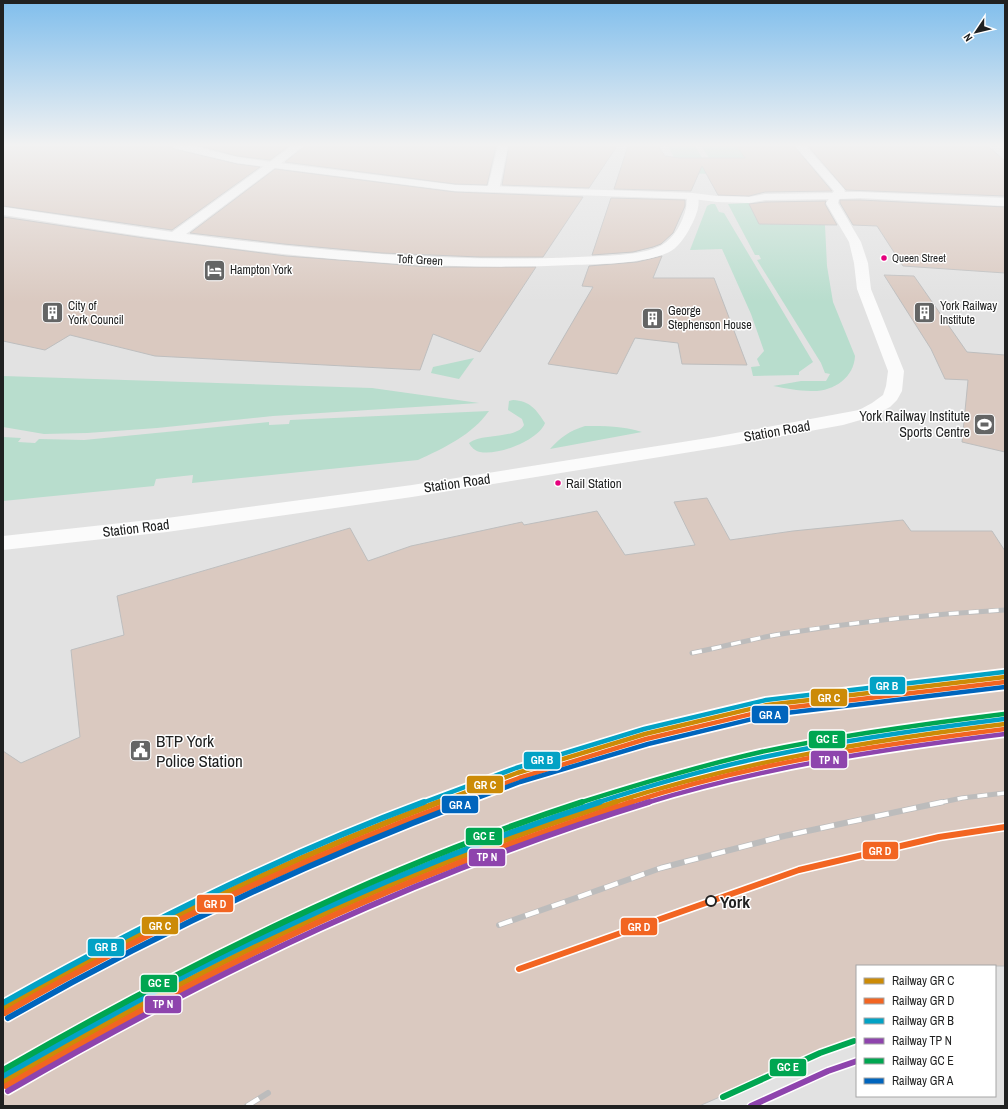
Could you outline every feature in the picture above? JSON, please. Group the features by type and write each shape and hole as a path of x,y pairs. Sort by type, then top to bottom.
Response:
{"street":[{"path":"174,237 227,198"},
{"name":"Toft Green","path":"3,211 174,237 327,254 494,263 593,260 640,254 666,248 677,239 696,198"},
{"path":"715,198 749,200 761,198"},
{"name":"Station Road","path":"3,543 66,537 303,508 550,470 781,431 868,412 889,401 896,385 896,371 864,289 861,263 855,242 832,203 834,198"},
{"path":"921,198 1005,202"}],"green space":[{"path":"749,203 759,223 825,225 827,266 833,302 855,356 851,371 841,382 834,386 819,391 811,391 773,386 801,381 826,381 830,374 825,373 821,363 757,260 761,259 759,255 755,255 728,204"},
{"path":"715,204 719,212 724,213 813,362 799,372 799,375 753,376 751,367 760,366 757,359 764,351 751,314 722,249 690,250 707,206"},
{"path":"474,358 459,379 431,373 433,367"},
{"path":"3,376 372,388 479,403 273,416 157,428 87,433 44,434 3,427"},
{"path":"513,400 528,404 539,414 545,423 541,429 527,441 497,452 480,452 473,449 469,443 475,440 514,432 524,425 522,419 508,410 509,401"},
{"path":"489,411 482,420 466,434 447,446 418,460 192,483 193,475 156,479 154,486 3,501 3,437 21,438 18,442 35,443 39,439 84,440 269,422 269,425 289,424 290,420"},
{"path":"585,426 621,427 642,432 550,449 566,435"}],"building":[{"path":"3,198 217,198 172,230 3,206"},
{"path":"237,198 582,198 543,257 480,257 382,253 284,244 190,233"},
{"path":"611,198 685,200 685,206 673,233 661,244 633,252 592,255"},
{"path":"840,200 1005,207 1005,273 903,266 877,226 853,225 840,203"},
{"path":"826,201 825,204 837,225 759,224 749,204 765,202"},
{"path":"3,217 144,238 286,256 429,267 536,267 480,352 433,334 420,370 155,356 70,335 45,350 3,341"},
{"name":"George Stephenson House","path":"662,256 653,278 714,278 747,365 682,364 678,343 635,338 617,374 548,364 593,287 582,286 589,266 637,262"},
{"name":"York Railway Institute","path":"884,275 914,276 967,352 1005,355 1005,452 962,442 968,380 945,379 931,349"},
{"name":"York","path":"707,498 730,540 793,531 903,520 911,531 992,531 1005,551 1005,966 856,965 856,1039 699,1106 3,1106 3,751 21,763 80,737 71,650 124,635 117,596 350,528 368,561 411,546 522,522 524,525 597,511 625,555 695,545 674,502"}],"railway":[{"path":"692,653 770,636 865,622 1005,610"},
{"path":"938,803 962,798 1005,793"},
{"path":"499,925 661,868 784,836 943,802"},
{"path":"247,1106 268,1093"}],"transit line":[{"path":"3,1003 60,971 229,885 379,819 516,768 644,729 766,700 1004,672"},
{"path":"3,1009 62,975 231,890 381,824 517,773 645,734 767,705 1005,677"},
{"path":"5,1013 64,979 233,895 383,829 519,778 646,739 768,710 1005,682"},
{"path":"8,1018 67,984 235,899 385,833 520,782 648,744 769,715 1005,687"},
{"path":"3,1070 176,974 264,930 354,889 446,851 538,816 633,786 762,752 865,733 1004,714"},
{"path":"3,1076 176,980 264,936 446,856 539,822 633,791 762,757 866,738 1004,719"},
{"path":"3,1082 176,986 265,941 355,900 447,862 539,827 634,796 763,762 866,743 1005,724"},
{"path":"6,1086 91,1037 178,990 267,946 357,905 448,867 540,832 634,802 763,767 867,748 1005,729"},
{"path":"8,1091 129,1022 253,958 380,900 510,849 650,802 768,771 869,753 1005,734"},
{"path":"519,969 799,870 939,837 1005,827"},
{"path":"723,1097 820,1053 854,1041"},
{"path":"751,1106 828,1071 856,1061"}],"place":[{"name":"Queen Street","path":"884,258"},
{"name":"Hampton York","path":"215,270"},
{"name":"City of York Council","path":"53,313"},
{"name":"York Railway Institute","path":"924,313"},
{"name":"George Stephenson House","path":"652,318"},
{"name":"York Railway Institute Sports Centre","path":"985,424"},
{"name":"Rail Station","path":"558,483"},
{"name":"BTP York Police Station","path":"141,750"},
{"name":"York","path":"711,901"}]}
